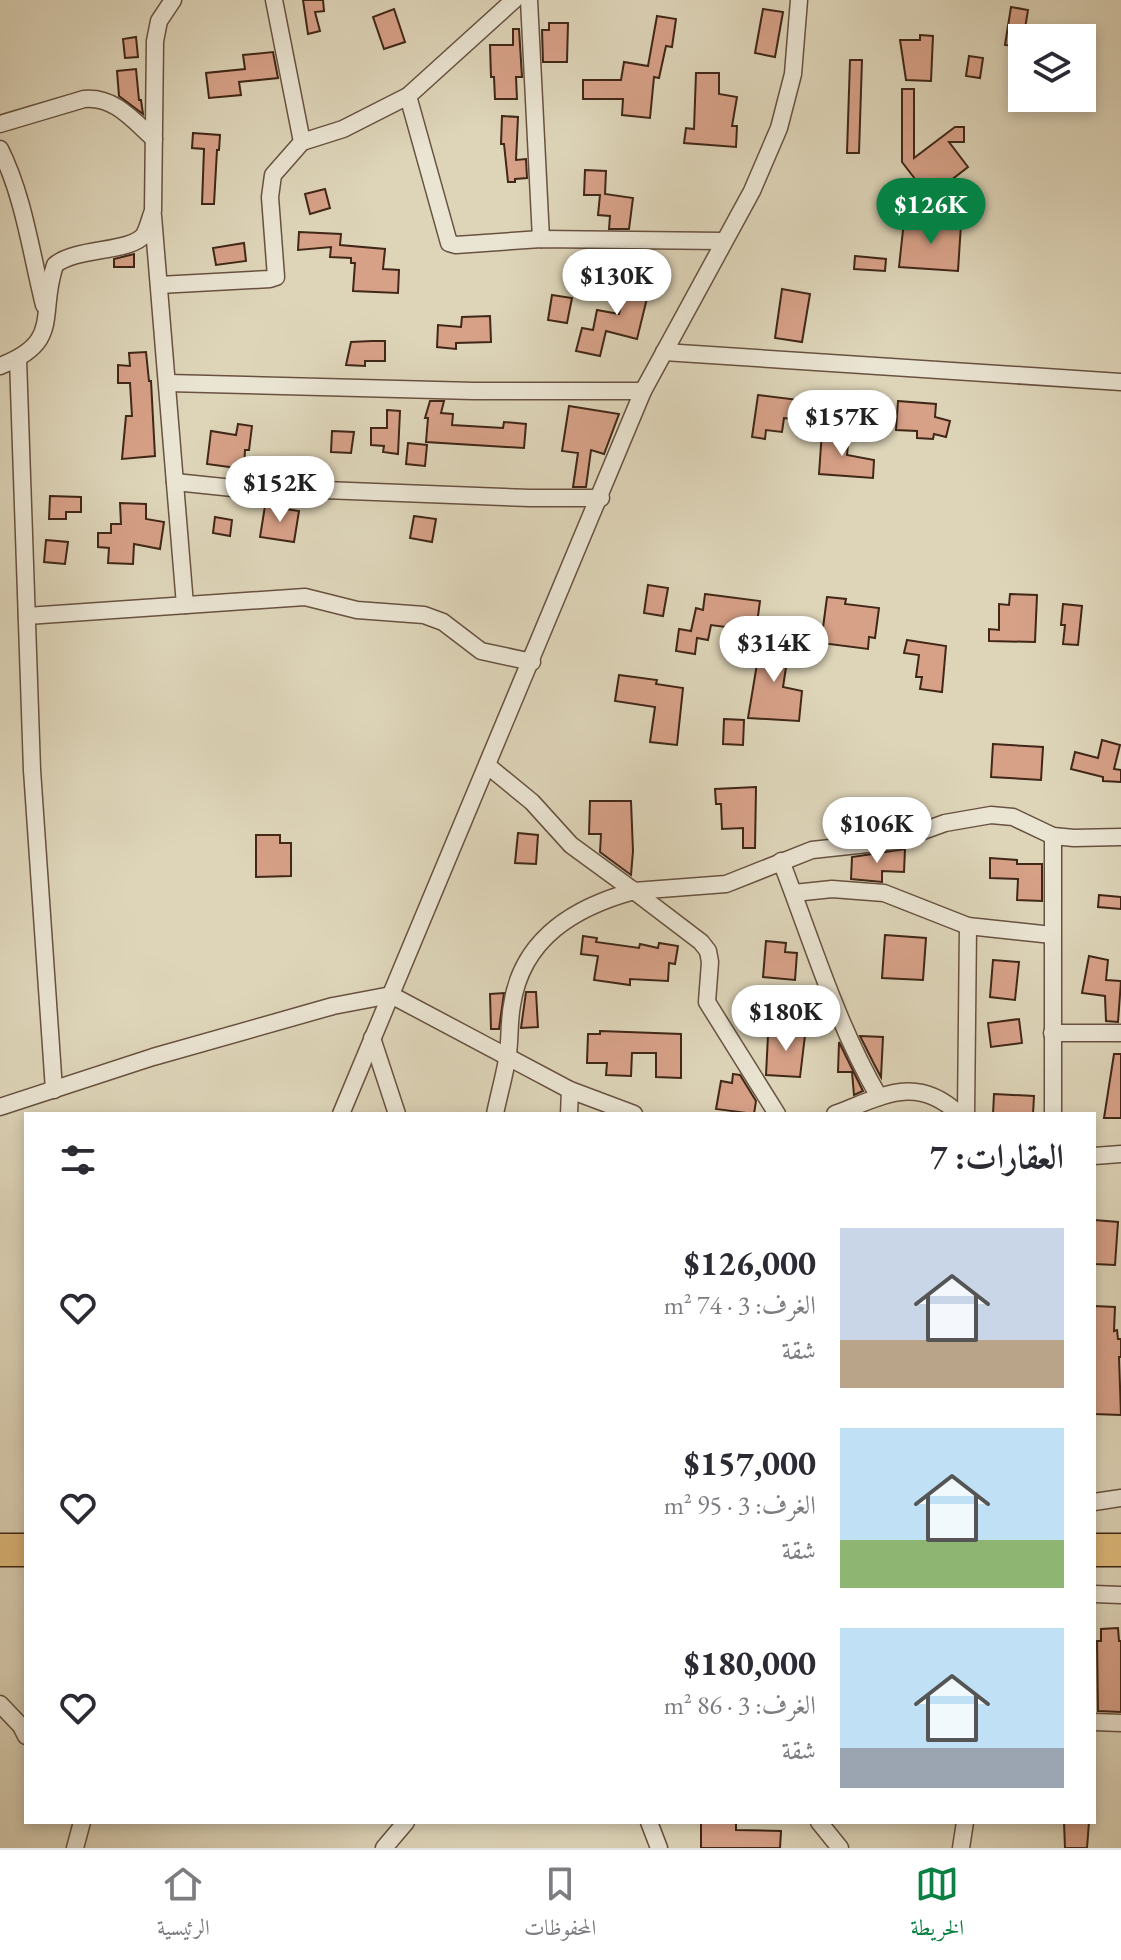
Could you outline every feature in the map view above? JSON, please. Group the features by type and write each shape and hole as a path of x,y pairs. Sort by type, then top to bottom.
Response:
{"highway":[{"path":"0,1550 24,1550"},
{"path":"1096,1550 1121,1550"}],"street":[{"path":"173,0 159,21 155,41 153,211 185,605"},
{"path":"274,0 302,142"},
{"path":"159,285 276,277 270,185 273,175 302,142 343,129 408,96 514,0"},
{"path":"529,0 541,239"},
{"path":"342,1112 601,498 643,391 752,191 779,128 793,74 799,0"},
{"path":"408,96 449,243 541,239 723,241"},
{"path":"0,124 97,98 120,109 154,139"},
{"path":"0,149 20,206 47,318"},
{"path":"0,366 18,359 36,344 45,330 55,265 72,256 135,242 143,235 153,211"},
{"path":"664,352 1121,382"},
{"path":"18,359 32,770 54,1090"},
{"path":"168,383 459,391 643,391"},
{"path":"175,482 305,495 324,490 515,498 601,498"},
{"path":"27,616 305,597 357,610 424,615 443,622 481,651 532,662"},
{"path":"488,766 532,802 571,845 701,942 708,951 710,962 707,1002 776,1112"},
{"path":"495,1112 507,1057 512,1002 527,961 542,938 577,913 634,891 726,884 812,850 895,841 945,823 991,815 1013,817 1053,836 1121,837"},
{"path":"1053,836 1053,1112"},
{"path":"781,861 841,1023 879,1097"},
{"path":"794,893 832,889 884,893 968,926 1052,935"},
{"path":"966,1112 968,926"},
{"path":"0,1107 153,1057 306,1013 391,995 570,1090 629,1112"},
{"path":"1052,1033 1121,1033"},
{"path":"372,1038 396,1112"},
{"path":"569,1112 570,1090"},
{"path":"840,1112 879,1097 909,1090 929,1093 956,1112"},
{"path":"1096,1156 1121,1154"},
{"path":"1096,1502 1121,1498"},
{"path":"1096,1594 1121,1595"},
{"path":"0,1704 24,1732"},
{"path":"1096,1722 1121,1723"},
{"path":"70,1824 76,1844"},
{"path":"76,1844 81,1824"},
{"path":"384,1848 404,1824"},
{"path":"406,1824 406,1848"},
{"path":"650,1824 659,1848"},
{"path":"821,1824 840,1848"},
{"path":"961,1848 965,1824"}],"building":[{"path":"303,0 323,0 324,11 315,12 320,31 308,34"},
{"path":"1011,7 1028,10 1026,24 1008,24"},
{"path":"394,9 405,42 384,49 373,17"},
{"path":"763,9 783,12 775,57 755,53"},
{"path":"657,16 676,19 672,47 666,46 659,78 654,77 650,118 622,115 623,99 583,99 583,80 621,80 624,62 648,66"},
{"path":"549,23 568,23 567,62 543,62 542,30 549,30"},
{"path":"513,29 519,29 522,77 516,77 517,99 495,99 490,45 513,45"},
{"path":"920,35 933,36 931,81 906,80 900,40 920,40"},
{"path":"136,37 138,57 125,58 123,39"},
{"path":"273,52 278,78 239,82 241,95 209,98 206,73 245,69 243,55"},
{"path":"969,56 983,58 980,78 966,76"},
{"path":"850,60 862,60 859,153 847,153"},
{"path":"136,69 143,114 119,96 117,71"},
{"path":"696,73 719,73 719,94 737,97 732,126 737,126 736,147 684,143 686,128 694,129"},
{"path":"902,89 914,89 914,158 955,127 964,127 964,142 949,142 968,167 929,197 902,162"},
{"path":"502,116 518,117 516,160 526,159 527,178 515,179 515,182 508,182 504,144 501,144"},
{"path":"193,133 220,135 214,204 202,204 204,149 192,148"},
{"path":"585,170 606,171 605,194 633,198 629,229 609,229 610,216 598,215 600,195 584,195"},
{"path":"325,189 330,208 310,214 305,194"},
{"path":"904,221 961,224 958,271 899,267"},
{"path":"299,232 341,234 340,245 385,249 383,269 399,270 398,293 353,291 355,263 351,263 351,258 330,257 331,247 298,250"},
{"path":"244,243 246,261 216,265 213,248"},
{"path":"134,254 134,267 114,267 114,259"},
{"path":"855,256 886,259 885,271 854,269"},
{"path":"624,268 642,272 638,292 648,294 637,339 606,331 600,356 576,351 582,328 593,330 597,310 619,314 626,287 620,286"},
{"path":"782,289 810,294 802,342 775,338"},
{"path":"552,295 572,298 567,323 548,320"},
{"path":"490,316 491,342 456,343 456,349 437,347 438,325 461,327 462,317"},
{"path":"385,341 385,361 365,361 365,366 346,365 351,342"},
{"path":"146,352 151,381 155,456 122,459 126,416 132,416 130,383 118,383 118,365 130,366 129,353"},
{"path":"758,395 818,400 815,422 784,418 782,432 766,430 765,439 752,437"},
{"path":"430,401 444,401 441,413 453,414 452,425 503,428 504,422 526,424 524,448 426,442 428,418 425,418"},
{"path":"898,401 936,404 935,417 950,421 946,437 934,434 933,439 917,438 917,431 896,430"},
{"path":"569,406 619,414 604,454 591,450 586,487 573,487 578,453 562,451"},
{"path":"387,410 400,411 398,454 383,452 384,446 371,445 371,428 387,428"},
{"path":"238,424 252,426 249,450 245,450 244,469 207,464 211,431 236,435"},
{"path":"332,431 354,432 351,453 331,452"},
{"path":"822,431 849,433 847,455 874,460 873,478 819,474"},
{"path":"408,443 427,445 425,466 406,464"},
{"path":"50,496 81,497 81,512 66,512 66,519 49,519"},
{"path":"120,503 146,504 146,519 164,522 160,549 134,544 133,564 108,563 109,548 98,547 98,533 111,533 111,524 121,524"},
{"path":"265,506 299,511 294,542 260,537"},
{"path":"414,516 436,519 432,542 410,538"},
{"path":"215,517 232,520 230,536 213,533"},
{"path":"46,540 68,542 65,564 44,562"},
{"path":"648,585 668,588 663,616 644,613"},
{"path":"705,594 760,601 756,631 711,625 708,640 697,638 695,654 676,651 679,629 691,631 696,608 703,610"},
{"path":"1010,594 1037,595 1035,642 989,641 989,629 999,630 999,604 1009,605"},
{"path":"827,597 846,599 845,604 879,608 875,638 869,637 868,649 821,643"},
{"path":"1063,604 1082,606 1078,645 1063,644"},
{"path":"759,637 790,641 783,687 802,691 799,721 748,718"},
{"path":"907,640 946,646 942,692 920,689 922,677 916,677 919,655 904,653"},
{"path":"619,675 657,680 656,684 683,688 677,745 650,742 655,707 615,701"},
{"path":"724,719 744,720 743,745 723,744"},
{"path":"1102,740 1120,745 1114,769 1121,770 1121,782 1103,781 1103,777 1071,769 1075,752 1098,758"},
{"path":"993,744 1043,747 1041,780 991,777"},
{"path":"756,787 755,848 743,848 743,828 722,829 721,804 716,804 715,789"},
{"path":"590,801 631,801 631,875 600,852 601,834 589,834"},
{"path":"518,833 538,835 536,864 515,863"},
{"path":"256,835 280,835 280,843 291,843 291,876 256,877"},
{"path":"905,849 904,872 882,871 882,882 851,879 852,857"},
{"path":"990,858 1017,860 1017,864 1042,864 1042,901 1017,900 1018,879 990,878"},
{"path":"1099,895 1121,897 1121,909 1098,907"},
{"path":"885,935 926,938 923,980 882,978"},
{"path":"583,936 597,938 596,942 639,948 640,944 658,948 659,943 678,946 675,964 669,963 668,981 630,979 630,985 594,980 598,956 581,954"},
{"path":"766,941 786,943 785,952 797,953 795,980 763,977"},
{"path":"1089,956 1108,960 1106,980 1121,981 1118,1022 1106,1021 1105,996 1082,993"},
{"path":"993,960 1019,962 1015,1000 990,997"},
{"path":"526,992 536,992 538,1027 521,1028"},
{"path":"504,993 499,1029 491,1029 490,994"},
{"path":"1019,1019 1022,1043 991,1047 988,1023"},
{"path":"792,1024 806,1027 800,1077 766,1075 768,1035 790,1036"},
{"path":"600,1031 681,1034 681,1078 656,1077 656,1053 632,1053 631,1076 606,1075 607,1063 587,1063 588,1034 600,1034"},
{"path":"860,1036 883,1037 881,1077 874,1064"},
{"path":"839,1042 863,1091 854,1095 852,1072 838,1072"},
{"path":"1114,1054 1121,1054 1121,1118 1104,1118"},
{"path":"733,1074 740,1075 756,1101 754,1112 716,1109 721,1081 732,1083"},
{"path":"994,1094 1034,1096 1033,1112 993,1112"},
{"path":"1096,1220 1118,1222 1115,1265 1096,1264"},
{"path":"1096,1306 1115,1307 1114,1331 1117,1330 1118,1339 1121,1339 1121,1415 1096,1414"},
{"path":"1118,1628 1121,1641 1121,1712 1098,1711 1097,1641 1101,1641 1101,1629"},
{"path":"701,1824 736,1824 736,1830 781,1831 780,1848 701,1848"},
{"path":"1064,1824 1089,1824 1087,1848 1065,1848"}]}
